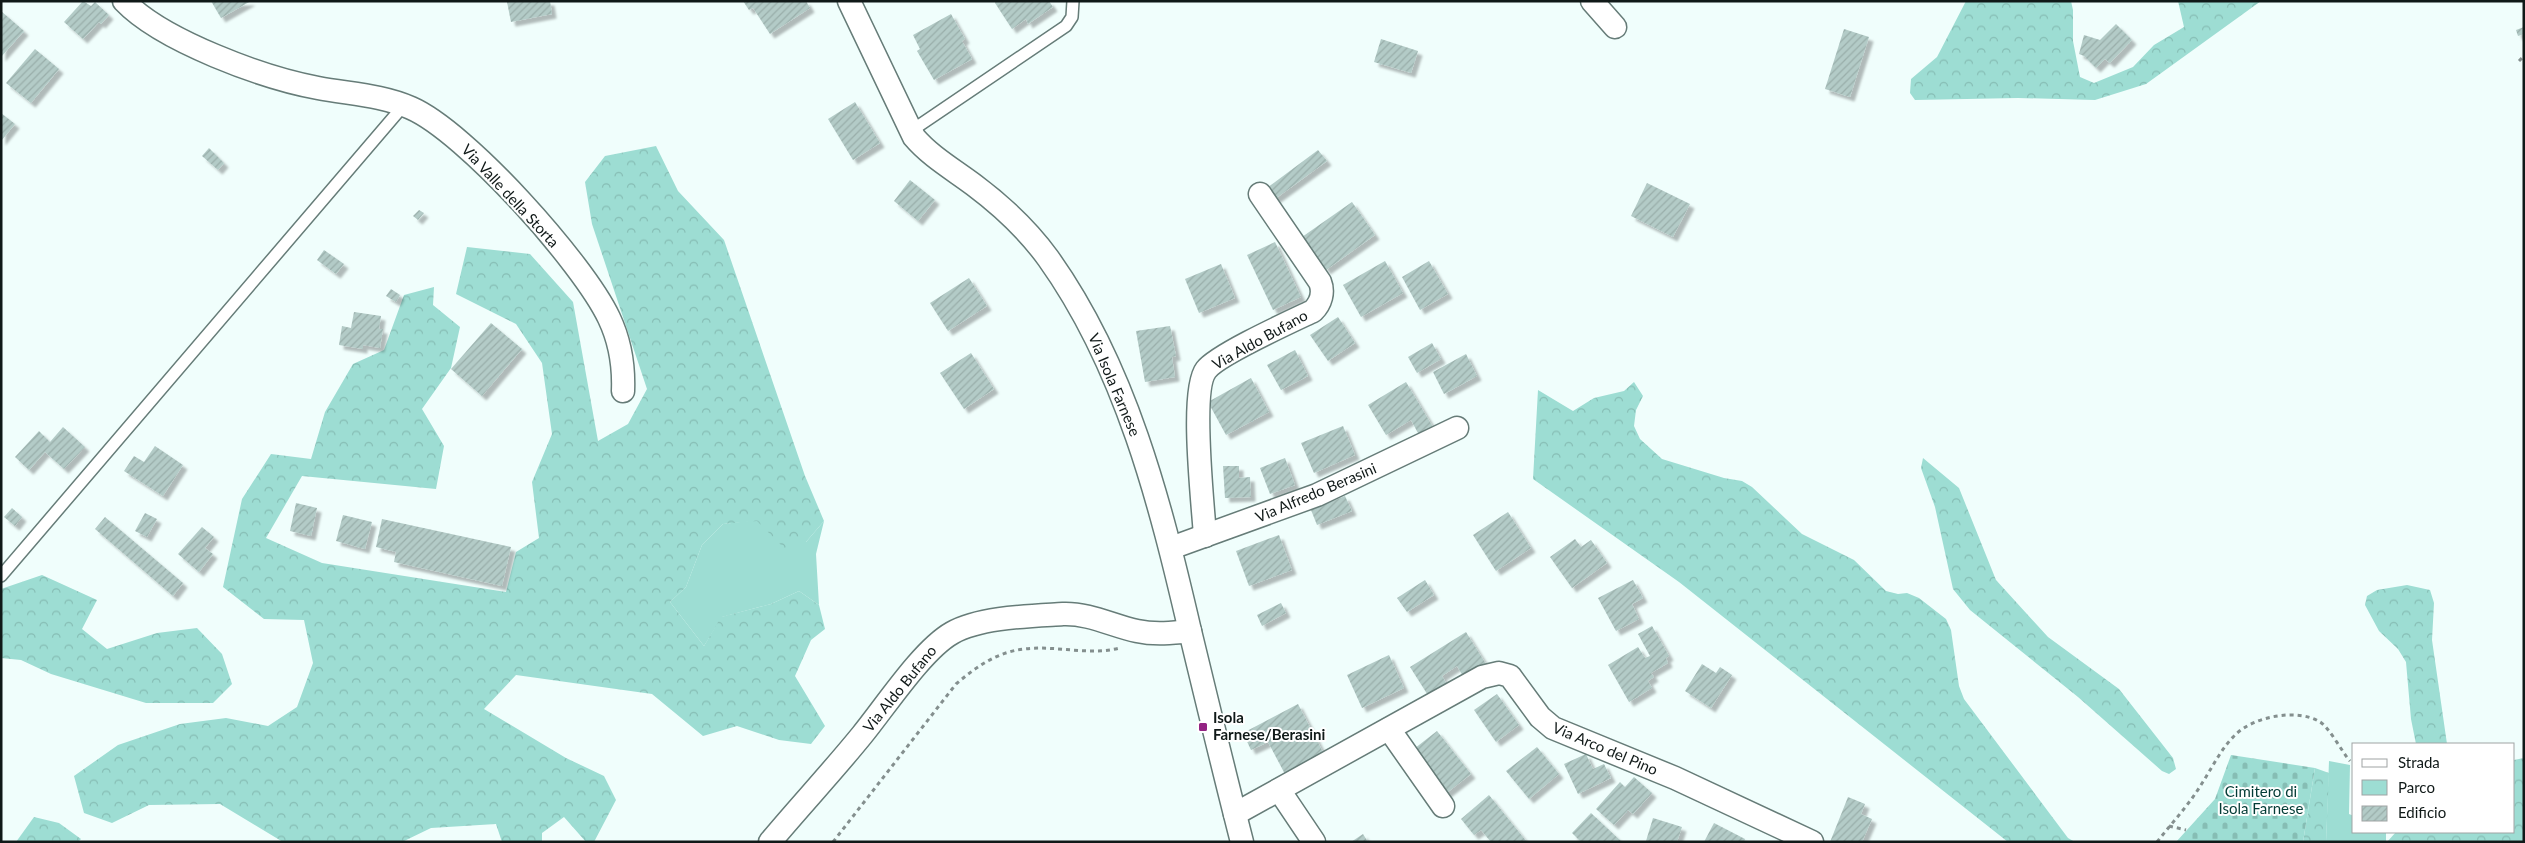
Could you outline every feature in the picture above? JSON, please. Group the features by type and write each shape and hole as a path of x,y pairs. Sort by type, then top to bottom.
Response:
{"street":[{"name":"Via Valle della Storta","path":"124,1 151,25 254,71 316,88 404,105 435,122 472,153 540,224 589,284 609,318 618,342 622,362 623,391"},
{"name":"Via Isola Farnese","path":"849,1 911,131 926,149 1011,214 1040,247 1062,279 1094,335 1120,393 1152,483 1172,548 1190,631 1242,842"},
{"path":"1592,1 1615,27"},
{"name":"Via Aldo Bufano","path":"1205,536 1198,398 1203,375 1216,361 1313,311 1320,302 1322,292 1320,282 1260,194"},
{"name":"Via Alfredo Berasini","path":"1172,548 1317,495 1457,428"},
{"name":"Via Aldo Bufano","path":"770,842 861,737 926,655 940,640 954,632 979,623 1066,614 1081,616 1138,631 1163,634 1190,631"},
{"name":"Via Arco del Pino","path":"1235,814 1482,677 1494,673 1506,674 1514,680 1534,711 1553,728 1675,778 1812,842"},
{"path":"1389,729 1443,806"},
{"path":"1279,790 1314,842"}],"lane":[{"path":"911,131 1066,26 1072,17 1073,1"},
{"path":"1,576 404,105"}],"path":[{"path":"2519,61 2524,56"},
{"path":"833,842 956,684 975,668 994,657 1023,649 1103,652 1122,647 1138,631"},
{"path":"2156,842 2199,789 2222,750 2237,733 2253,724 2284,714 2305,715 2322,723 2350,761"},
{"path":"2169,826 2186,830"}],"green space":[{"path":"1966,1 2071,1 2073,10 2073,41 2080,77 2094,83 2133,67 2154,45 2184,27 2178,1 2261,1 2146,84 2095,100 2018,98 1915,100 1910,93 1911,79 1937,57"},
{"path":"656,146 678,191 724,240 805,476 824,521 806,542 784,548 757,521 723,524 702,545 686,587 670,602 704,646 721,617 771,604 799,591 819,605 825,629 811,640 795,676 825,726 811,744 779,740 737,726 703,736 652,694 516,675 484,709 566,758 604,776 616,800 594,842 586,842 564,817 542,833 542,842 502,842 496,824 431,828 402,842 283,842 220,804 149,805 112,823 84,813 74,776 118,745 180,724 226,718 268,726 297,707 313,663 304,620 264,619 223,587 242,499 271,454 311,459 325,412 353,364 384,350 404,295 434,287 433,305 460,327 451,368 422,409 444,446 436,489 302,476 266,538 322,563 506,592 516,552 539,538 532,482 552,434 542,363 516,324 456,294 467,247 530,254 573,302 598,441 628,424 647,389 592,224 585,182 605,156"},
{"path":"1634,382 1643,396 1636,410 1634,426 1640,439 1662,459 1724,478 1742,481 1752,487 1802,534 1854,560 1886,591 1898,594 1907,593 1919,598 1946,619 1951,630 1959,686 1964,699 2068,838 2075,842 2008,842 1679,582 1533,479 1538,390 1573,411 1594,398 1624,391"},
{"path":"1923,458 1959,488 1996,580 2048,637 2119,689 2173,758 2176,769 2169,774 2162,771 2078,697 1970,610 1953,589 1935,507 1921,468"},
{"path":"757,520 806,542 824,521 816,554 819,605 799,591 771,604 722,617 704,646 670,602 686,587 702,545 723,524"},
{"path":"42,575 97,600 82,629 107,649 157,633 197,628 222,654 232,684 213,703 146,703 51,674 21,660 1,658 1,589"},
{"path":"2407,585 2430,590 2434,603 2432,640 2447,743 2416,743 2411,719 2406,662 2398,649 2379,631 2365,605 2367,596 2377,590"},
{"name":"Cimitero di Isola Farnese","path":"2231,755 2315,768 2303,842 2176,842 2215,799"},
{"path":"2524,758 2524,842 2387,842 2395,833 2515,833 2515,760"},
{"path":"2329,761 2350,765 2349,814 2352,815 2352,833 2386,833 2386,842 2326,842"},
{"path":"2315,768 2329,773 2326,842 2303,842"},
{"path":"34,817 59,823 81,839 78,842 16,842"}],"building":[{"path":"83,1 91,6 95,2 109,15 101,24 99,22 83,39 64,22"},
{"path":"211,1 251,1 221,18"},
{"path":"550,1 552,14 511,22 507,2"},
{"path":"743,1 806,1 810,8 770,34 753,8 749,10"},
{"path":"996,1 1049,1 1053,7 1028,24 1026,19 1012,29 995,3"},
{"path":"1,11 24,31 1,57"},
{"path":"951,14 965,39 962,41 972,59 934,80 917,51 920,49 913,35"},
{"path":"2116,24 2132,40 2110,63 2105,59 2096,68 2084,56 2079,54 2084,35 2100,40"},
{"path":"2524,27 2524,34 2518,36 2516,30"},
{"path":"1844,29 1869,37 1850,97 1825,89"},
{"path":"1381,39 1418,51 1411,73 1374,62"},
{"path":"35,49 59,69 31,103 6,83"},
{"path":"855,102 880,143 853,160 828,119"},
{"path":"1,113 15,124 1,141"},
{"path":"209,148 224,163 218,170 202,156"},
{"path":"1318,150 1327,161 1275,199 1267,188"},
{"path":"910,180 935,200 918,221 894,201"},
{"path":"1647,183 1690,204 1673,237 1631,216"},
{"path":"1352,202 1375,235 1326,270 1302,237"},
{"path":"419,210 424,213 418,220 413,216"},
{"path":"1275,242 1301,297 1273,310 1247,255"},
{"path":"324,250 344,264 336,274 317,260"},
{"path":"1385,261 1403,293 1361,317 1343,285"},
{"path":"1429,261 1448,294 1420,310 1402,277"},
{"path":"1221,264 1235,298 1199,313 1185,279"},
{"path":"969,278 987,306 948,331 930,303"},
{"path":"391,289 400,295 396,302 386,296"},
{"path":"354,312 381,316 379,329 383,329 380,348 363,345 363,349 339,345 342,326 351,328"},
{"path":"1338,317 1355,343 1328,361 1310,335"},
{"path":"491,323 522,349 482,396 451,369"},
{"path":"1170,326 1176,356 1172,357 1175,377 1145,382 1136,331"},
{"path":"1432,343 1441,359 1417,373 1408,357"},
{"path":"1295,350 1308,376 1281,390 1267,365"},
{"path":"971,353 994,389 964,409 940,373"},
{"path":"1466,354 1477,376 1444,394 1433,372"},
{"path":"1251,378 1269,412 1226,435 1208,402"},
{"path":"1406,382 1433,427 1419,435 1411,420 1386,435 1368,405"},
{"path":"1343,426 1355,455 1314,473 1301,443"},
{"path":"63,427 85,447 64,469 45,452 29,470 15,457 39,431 50,442"},
{"path":"155,446 183,465 163,496 124,471 134,456 144,462"},
{"path":"1285,458 1295,485 1270,494 1260,468"},
{"path":"1223,466 1239,466 1239,478 1250,477 1251,497 1225,498"},
{"path":"1345,496 1352,511 1317,525 1311,510"},
{"path":"296,503 317,508 311,536 290,531"},
{"path":"12,508 22,517 15,526 4,517"},
{"path":"1508,512 1531,548 1496,571 1473,535"},
{"path":"145,513 157,519 147,537 135,531"},
{"path":"343,515 372,522 365,549 336,541"},
{"path":"105,517 183,583 173,596 95,529"},
{"path":"382,519 511,547 502,586 394,562 396,552 376,547"},
{"path":"202,527 214,537 205,548 213,554 199,572 178,554"},
{"path":"1279,535 1292,570 1249,586 1236,551"},
{"path":"1575,539 1581,547 1591,540 1607,563 1572,588 1550,557"},
{"path":"1425,580 1434,595 1407,612 1397,598"},
{"path":"1633,580 1643,598 1632,604 1639,619 1616,631 1598,598"},
{"path":"1281,603 1286,613 1262,626 1257,615"},
{"path":"1652,626 1669,656 1666,658 1668,663 1651,673 1654,677 1648,681 1652,688 1629,702 1608,665 1638,647 1645,658 1650,656 1638,634"},
{"path":"1466,632 1486,664 1464,678 1457,666 1442,676 1449,688 1431,700 1410,667"},
{"path":"1389,655 1404,688 1362,708 1347,675"},
{"path":"1702,664 1716,673 1720,667 1732,675 1711,708 1685,691"},
{"path":"1497,694 1519,725 1496,742 1474,710"},
{"path":"1298,704 1325,756 1286,776 1268,742 1251,750 1243,733"},
{"path":"1437,731 1471,774 1444,795 1410,752"},
{"path":"1537,747 1559,774 1529,799 1506,771"},
{"path":"1586,754 1593,769 1604,764 1611,778 1578,794 1564,764"},
{"path":"1634,777 1652,793 1633,814 1628,810 1614,825 1596,809 1620,782 1625,787"},
{"path":"1489,795 1527,842 1491,842 1481,830 1474,835 1461,819"},
{"path":"1848,797 1865,804 1861,814 1872,819 1862,842 1830,842"},
{"path":"1591,813 1622,842 1581,842 1572,833"},
{"path":"1653,818 1682,827 1677,842 1646,841"},
{"path":"1714,823 1745,839 1744,842 1704,842"},
{"path":"1363,834 1368,842 1351,842"}],"place":[{"name":"Isola Farnese/Berasini","path":"1203,727"}]}
